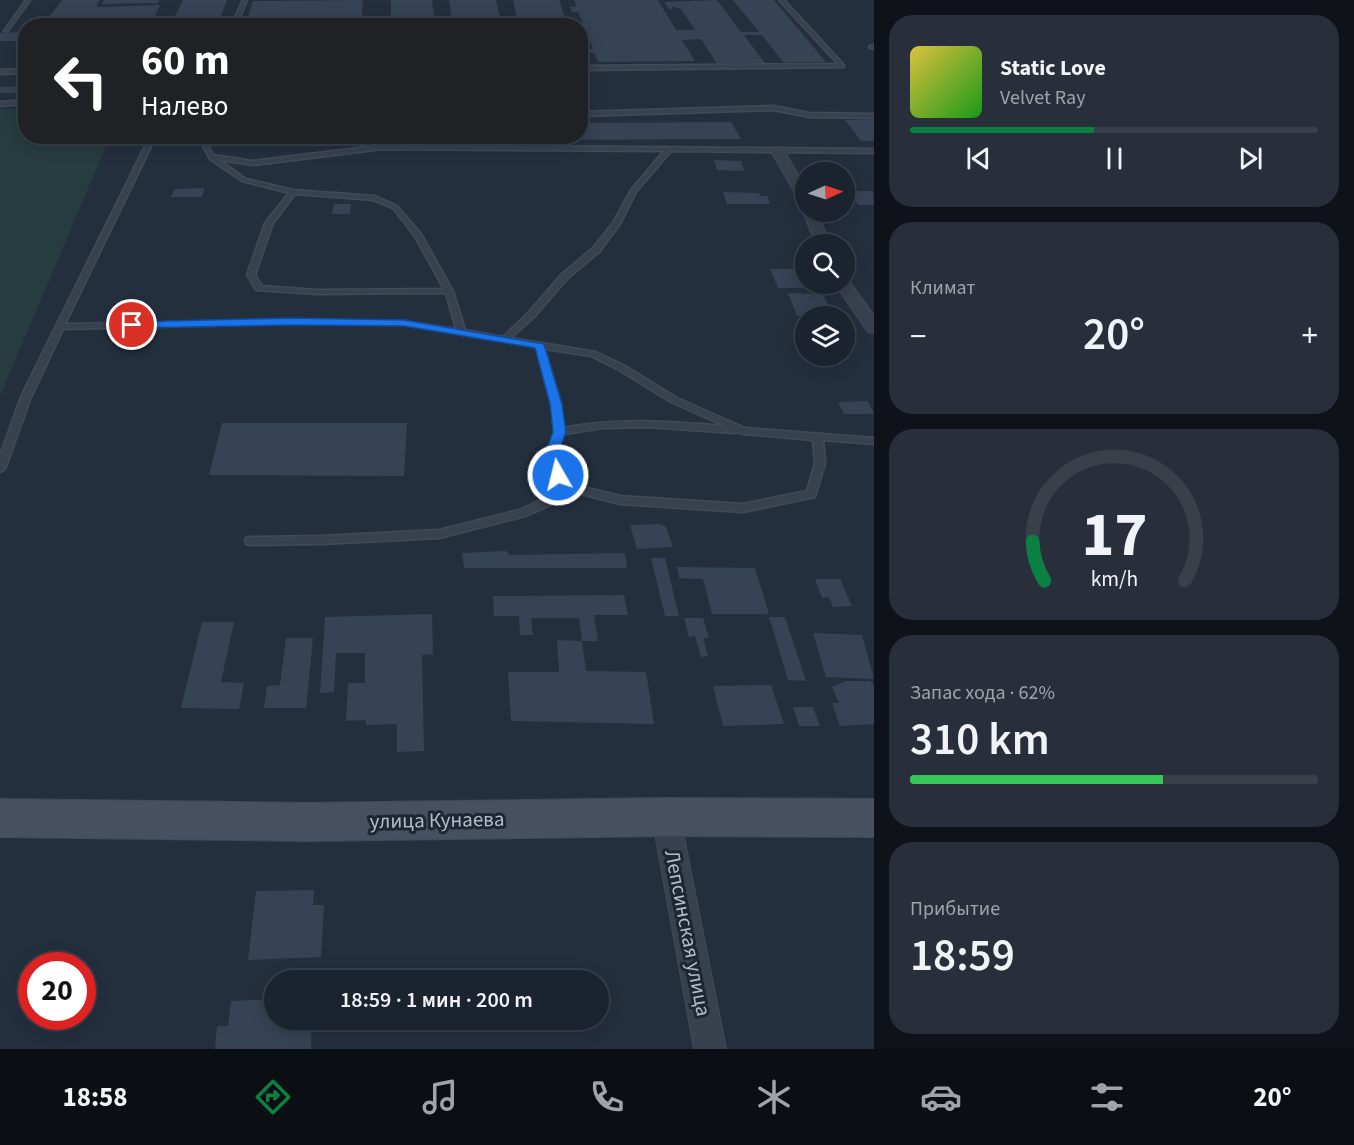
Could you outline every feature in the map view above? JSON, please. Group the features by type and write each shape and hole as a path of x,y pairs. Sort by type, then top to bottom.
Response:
{"main road":[{"name":"улица Кунаева","path":"0,818 304,822 666,816 874,818"}],"street":[{"path":"777,151 795,181"},
{"path":"850,294 874,328"},
{"name":"Лепсинская улица","path":"666,816 710,1049"}],"lane":[{"path":"6,30 28,0"},
{"path":"237,18 246,0"},
{"path":"588,68 842,66 781,0"},
{"path":"0,72 18,71"},
{"path":"0,104 18,103"},
{"path":"588,114 774,108 808,115 874,116"},
{"path":"0,469 26,397 149,144"},
{"path":"204,144 211,157 244,180 293,192 374,198 395,207 417,234 449,291 460,332"},
{"path":"211,157 253,163 383,147 874,151"},
{"path":"505,339 531,315 565,276 596,250 616,224 633,191 668,151"},
{"path":"293,192 269,223 251,275 259,288 317,292 449,291"},
{"path":"60,327 289,322 404,323 593,354 622,368 674,400 744,430"},
{"path":"540,346 556,404 560,432 553,448 558,475 576,489 620,500 743,508 811,494 820,464 819,438"},
{"path":"560,432 587,425 655,425 874,441"},
{"path":"250,541 439,534 522,513 576,489"}],"green space":[{"path":"0,109 18,109 18,144 107,144 0,396"}],"building":[{"path":"62,0 100,0 96,6 99,7 160,5 154,18 48,18"},
{"path":"104,0 160,0 158,3 102,4"},
{"path":"183,0 227,0 220,18 174,18"},
{"path":"363,0 362,18 248,18 253,1"},
{"path":"391,0 432,0 434,18 391,18"},
{"path":"449,0 496,0 500,18 452,18"},
{"path":"513,0 559,0 565,18 517,18"},
{"path":"574,0 658,0 676,30 695,30 681,9 671,6 673,9 669,9 664,2 717,0 741,32 759,32 733,0 774,0 826,62 783,62 762,35 744,35 765,63 717,64 701,39 682,40 695,61 598,62 594,53 588,53 588,49 593,49 588,39 588,18 581,18 578,12 572,12 570,7 577,7"},
{"path":"18,32 18,41 0,41 0,33"},
{"path":"18,86 18,93 0,93 0,87"},
{"path":"845,120 874,120 874,141 861,141"},
{"path":"731,122 741,139 588,140 588,123"},
{"path":"714,160 741,161 744,171 717,170"},
{"path":"205,188 202,197 171,197 175,189"},
{"path":"855,191 873,191 874,205 858,205 855,201"},
{"path":"723,192 759,193 760,196 767,196 770,204 727,204"},
{"path":"334,204 351,204 350,214 332,214"},
{"path":"770,269 795,269 795,288 778,288"},
{"path":"788,293 823,294 828,306 795,306 795,311"},
{"path":"868,401 874,414 844,414 838,402"},
{"path":"222,423 407,423 404,476 209,475"},
{"path":"660,524 666,527 673,547 637,549 630,525"},
{"path":"506,551 509,555 625,553 627,568 464,568 462,553"},
{"path":"651,558 665,558 679,616 665,616"},
{"path":"677,567 755,568 769,614 712,614 703,579 679,578"},
{"path":"815,579 840,579 852,606 833,607 829,597 822,598"},
{"path":"624,595 628,615 594,615 598,641 582,641 579,618 531,618 533,635 520,635 519,616 494,616 493,596"},
{"path":"432,614 433,654 422,655 424,751 397,752 397,724 366,725 366,720 346,721 348,683 365,683 365,653 336,653 334,692 320,693 325,617"},
{"path":"769,617 785,617 806,681 788,680"},
{"path":"684,618 703,618 709,638 703,638 708,656 701,657 695,636 689,637"},
{"path":"202,622 234,622 221,682 244,683 239,709 181,708"},
{"path":"813,633 862,635 874,679 826,677"},
{"path":"286,638 313,638 306,708 264,708 267,686 280,685"},
{"path":"557,640 582,641 586,671 646,672 654,724 511,721 508,672 559,672"},
{"path":"845,681 870,681 874,684 874,724 840,726 832,703 839,703 832,687"},
{"path":"771,685 784,724 723,726 713,686"},
{"path":"793,707 813,707 820,726 799,726"},
{"path":"314,890 313,905 324,905 321,957 248,960 256,891"},
{"path":"264,999 264,1030 312,1030 311,1049 215,1049 217,1026 228,1026 231,1001"}],"route":[{"path":"132,325 289,322 404,323 540,346 556,404 560,432 553,448 558,475"}]}
